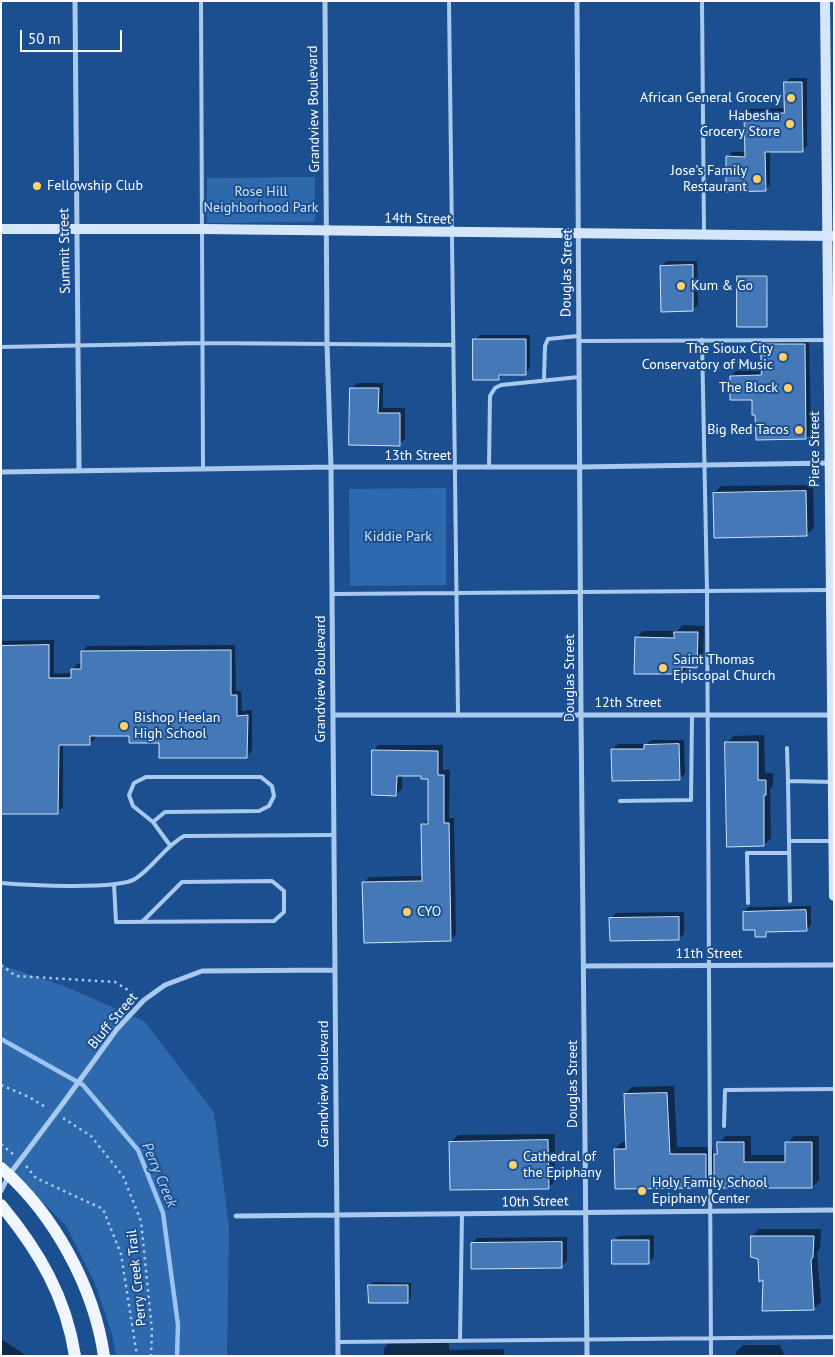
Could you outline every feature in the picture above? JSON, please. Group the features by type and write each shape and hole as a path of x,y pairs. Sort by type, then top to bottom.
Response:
{"main road":[{"name":"Pierce Street","path":"825,1 830,236 834,896"},
{"name":"14th Street","path":"1,229 327,230 452,233 830,236"},
{"path":"5,1172 58,1234 82,1284 101,1334 104,1356"},
{"path":"1,1205 34,1247 53,1280 65,1310 75,1356"}],"street":[{"name":"Summit Street","path":"75,1 79,470"},
{"name":"Grandview Boulevard","path":"325,1 331,467 338,1356"},
{"name":"Douglas Street","path":"578,1 580,714 587,1356"},
{"name":"13th Street","path":"1,472 331,467 831,464"},
{"name":"12th Street","path":"333,715 832,715"},
{"name":"11th Street","path":"584,966 834,965"},
{"name":"Bluff Street","path":"1,1191 5,1172 20,1160 117,1029 144,1000 165,985 202,971 335,970"},
{"name":"10th Street","path":"236,1216 834,1210"}],"lane":[{"path":"201,1 203,470"},
{"path":"449,1 458,714"},
{"path":"702,1 704,234"},
{"path":"544,379 545,346 548,339 831,340"},
{"path":"702,340 707,591 706,714 711,1356"},
{"path":"1,347 203,344 452,345"},
{"path":"489,467 490,396 495,388 501,385 527,383 544,379 579,377"},
{"path":"332,594 832,590"},
{"path":"1,597 98,597"},
{"path":"620,801 691,800 692,714"},
{"path":"787,748 790,901"},
{"path":"153,822 165,812 259,811 270,806 274,796 272,786 261,777 146,777 134,783 129,795 133,806 153,822 169,844"},
{"path":"788,782 832,782"},
{"path":"1,883 114,884 133,880 147,870 169,844 184,836 334,836"},
{"path":"789,841 833,841"},
{"path":"748,903 747,853 789,853"},
{"path":"114,884 116,922 274,921 284,912 284,892 272,881 182,882 143,921"},
{"path":"724,1126 725,1090 834,1090"},
{"path":"460,1341 462,1214"},
{"path":"338,1342 834,1337"}],"path":[{"path":"1,966 16,976 115,982 144,1000"},
{"path":"1,1085 29,1097 52,1111"},
{"name":"Perry Creek Trail","path":"60,1116 91,1136 123,1176 141,1221 152,1330 152,1356"},
{"path":"1,1144 20,1160 36,1178 103,1209 121,1254 137,1356"}],"green space":[{"name":"Rose Hill Neighborhood Park","path":"315,177 315,222 207,223 207,178"},
{"name":"Kiddie Park","path":"446,488 446,585 350,586 349,489"},
{"path":"1,965 64,986 144,1021 214,1112 229,1227 227,1356 116,1356 112,1334 94,1281 66,1226 1,1159"}],"building":[{"path":"784,82 802,82 803,152 765,152 766,191 726,192 726,156 745,157 744,114 784,113"},
{"path":"693,265 693,311 661,312 660,266"},
{"path":"737,276 767,276 767,327 737,327"},
{"path":"473,339 526,339 526,375 499,375 499,380 473,380"},
{"path":"761,344 805,344 806,439 756,440 752,400 730,400 730,376 761,375"},
{"path":"350,388 379,388 378,413 400,413 400,446 349,445"},
{"path":"806,491 807,536 714,538 713,493"},
{"path":"674,632 698,632 697,668 682,667 682,674 634,674 635,637 674,638"},
{"name":"Bishop Heelan High School","path":"49,645 49,678 71,678 71,669 81,669 81,651 231,650 231,695 237,695 237,716 248,715 247,758 159,758 159,743 129,743 129,736 90,736 90,745 59,745 58,814 1,814 1,646"},
{"path":"725,742 758,742 758,780 766,780 766,795 764,795 764,846 727,847"},
{"path":"679,744 680,780 612,781 611,749 644,749 644,745"},
{"name":"CYO","path":"372,750 438,751 438,775 444,775 444,823 449,823 451,941 364,943 362,882 422,881 421,824 428,824 428,779 421,779 421,776 397,776 396,796 372,795"},
{"path":"806,910 807,931 766,932 766,937 755,937 755,930 743,930 743,912"},
{"path":"679,917 679,940 610,941 609,918"},
{"path":"667,1093 670,1154 706,1154 706,1188 615,1189 614,1149 626,1149 624,1094"},
{"path":"548,1140 549,1189 450,1190 449,1142"},
{"path":"717,1142 744,1142 744,1162 785,1162 785,1142 812,1142 812,1188 714,1188 714,1154 717,1154"},
{"path":"751,1236 814,1236 813,1257 811,1260 814,1310 762,1311 763,1280 759,1282 758,1259 751,1257"},
{"path":"612,1240 649,1240 649,1264 612,1264"},
{"path":"562,1242 562,1268 471,1269 471,1243"},
{"path":"368,1285 408,1285 408,1303 369,1303"}],"waterway":[{"name":"Perry Creek","path":"1,1039 83,1085 138,1150 163,1213 178,1325 177,1356"}],"place":[{"name":"African General Grocery","path":"791,98"},
{"name":"Habesha Grocery Store","path":"790,124"},
{"name":"Jose's Family Restaurant","path":"757,179"},
{"name":"Fellowship Club","path":"37,186"},
{"name":"Kum & Go","path":"681,286"},
{"name":"The Sioux City Conservatory of Music","path":"783,357"},
{"name":"The Block","path":"788,388"},
{"name":"Big Red Tacos","path":"799,430"},
{"name":"Saint Thomas Episcopal Church","path":"663,668"},
{"name":"Bishop Heelan High School","path":"124,726"},
{"name":"CYO","path":"407,912"},
{"name":"Cathedral of the Epiphany","path":"513,1165"},
{"name":"Holy Family School Epiphany Center","path":"642,1191"}]}
